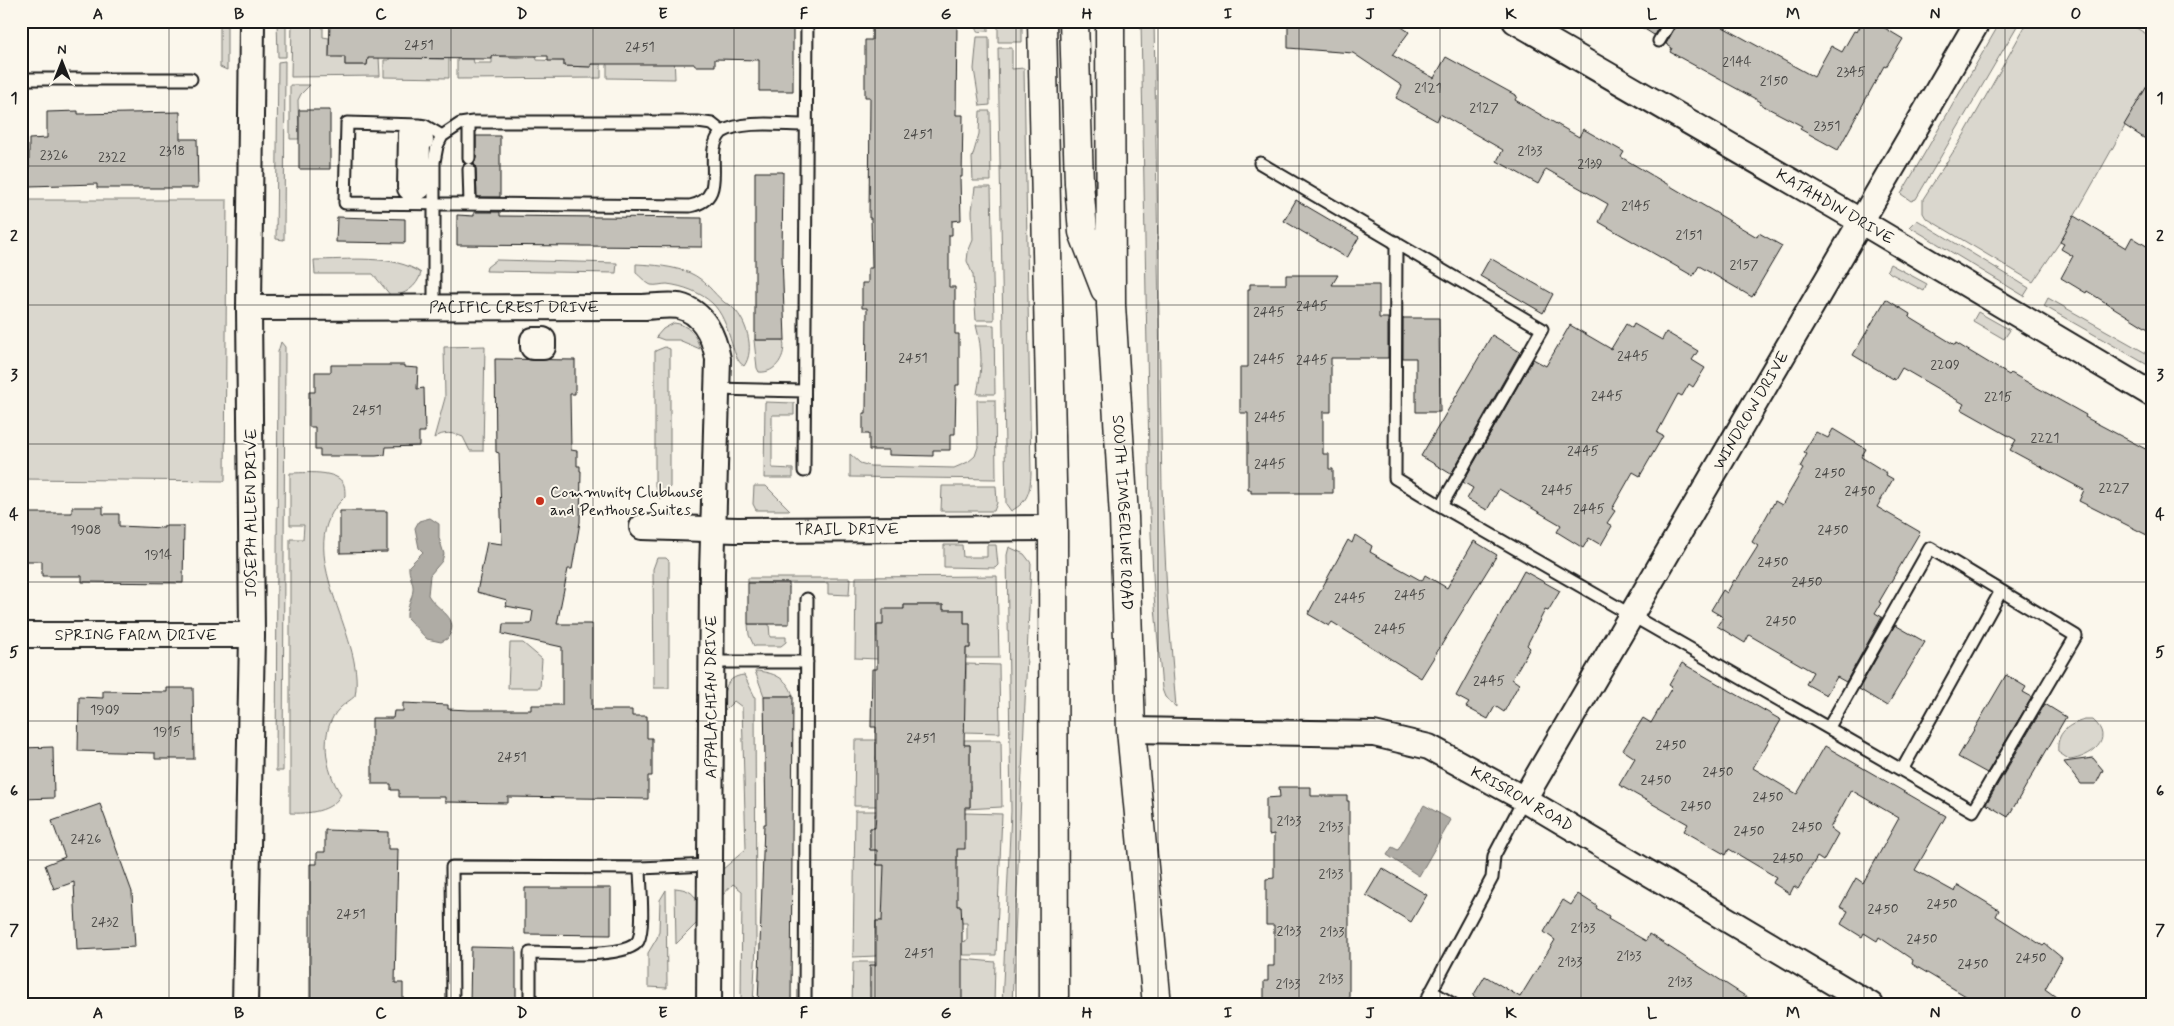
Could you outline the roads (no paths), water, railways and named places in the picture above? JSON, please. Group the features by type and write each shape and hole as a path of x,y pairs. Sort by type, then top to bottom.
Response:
{"main road":[{"path":"1042,21 1053,528 1054,1005"},
{"path":"1074,21 1079,183 1083,232 1111,305"},
{"name":"SOUTH TIMBERLINE ROAD","path":"1110,21 1111,305 1124,517 1131,730 1157,1005"}],"street":[{"name":"JOSEPH ALLEN DRIVE","path":"245,1005 252,636 249,308 252,21"},
{"name":"KATAHDIN DRIVE","path":"1515,21 1862,222 2153,394"},
{"name":"WINDROW DRIVE","path":"1524,799 1978,21"},
{"name":"PACIFIC CREST DRIVE","path":"249,308 678,306 698,316 711,334 718,360 716,389"},
{"name":"APPALACHIAN DRIVE","path":"709,1005 711,662 716,389"},
{"name":"TRAIL DRIVE","path":"642,527 713,529 1053,528"},
{"name":"SPRING FARM DRIVE","path":"21,636 252,636"},
{"name":"KRISRON ROAD","path":"1131,730 1374,734 1429,747 1524,799 1871,1005"}],"lane":[{"path":"804,471 807,21"},
{"path":"1659,41 1671,21"},
{"path":"21,79 191,80"},
{"path":"434,307 434,162 437,146 442,136 460,124 469,122 698,122 712,124 722,132"},
{"path":"469,122 470,204"},
{"path":"442,136 425,126 347,123 345,203 699,205 712,192 714,184 714,148 716,139 722,132 730,127 741,125 805,125"},
{"path":"1260,163 1542,329 1441,506"},
{"path":"1396,242 1394,478 1441,506 1828,728 1902,770 1973,811 2076,636 1930,548 1828,728"},
{"path":"716,389 804,391"},
{"path":"1902,770 2001,591"},
{"path":"804,1005 808,599"},
{"path":"711,662 807,662"},
{"path":"1424,1005 1492,878 1494,856 1524,799"},
{"path":"453,1005 452,868 640,868 710,865"},
{"path":"530,1005 530,953 610,953 631,948 638,941 641,930 640,868"},
{"path":"1431,991 1454,1005"}],"place":[{"name":"Community Clubhouse and Penthouse Suites","path":"540,501"}]}
